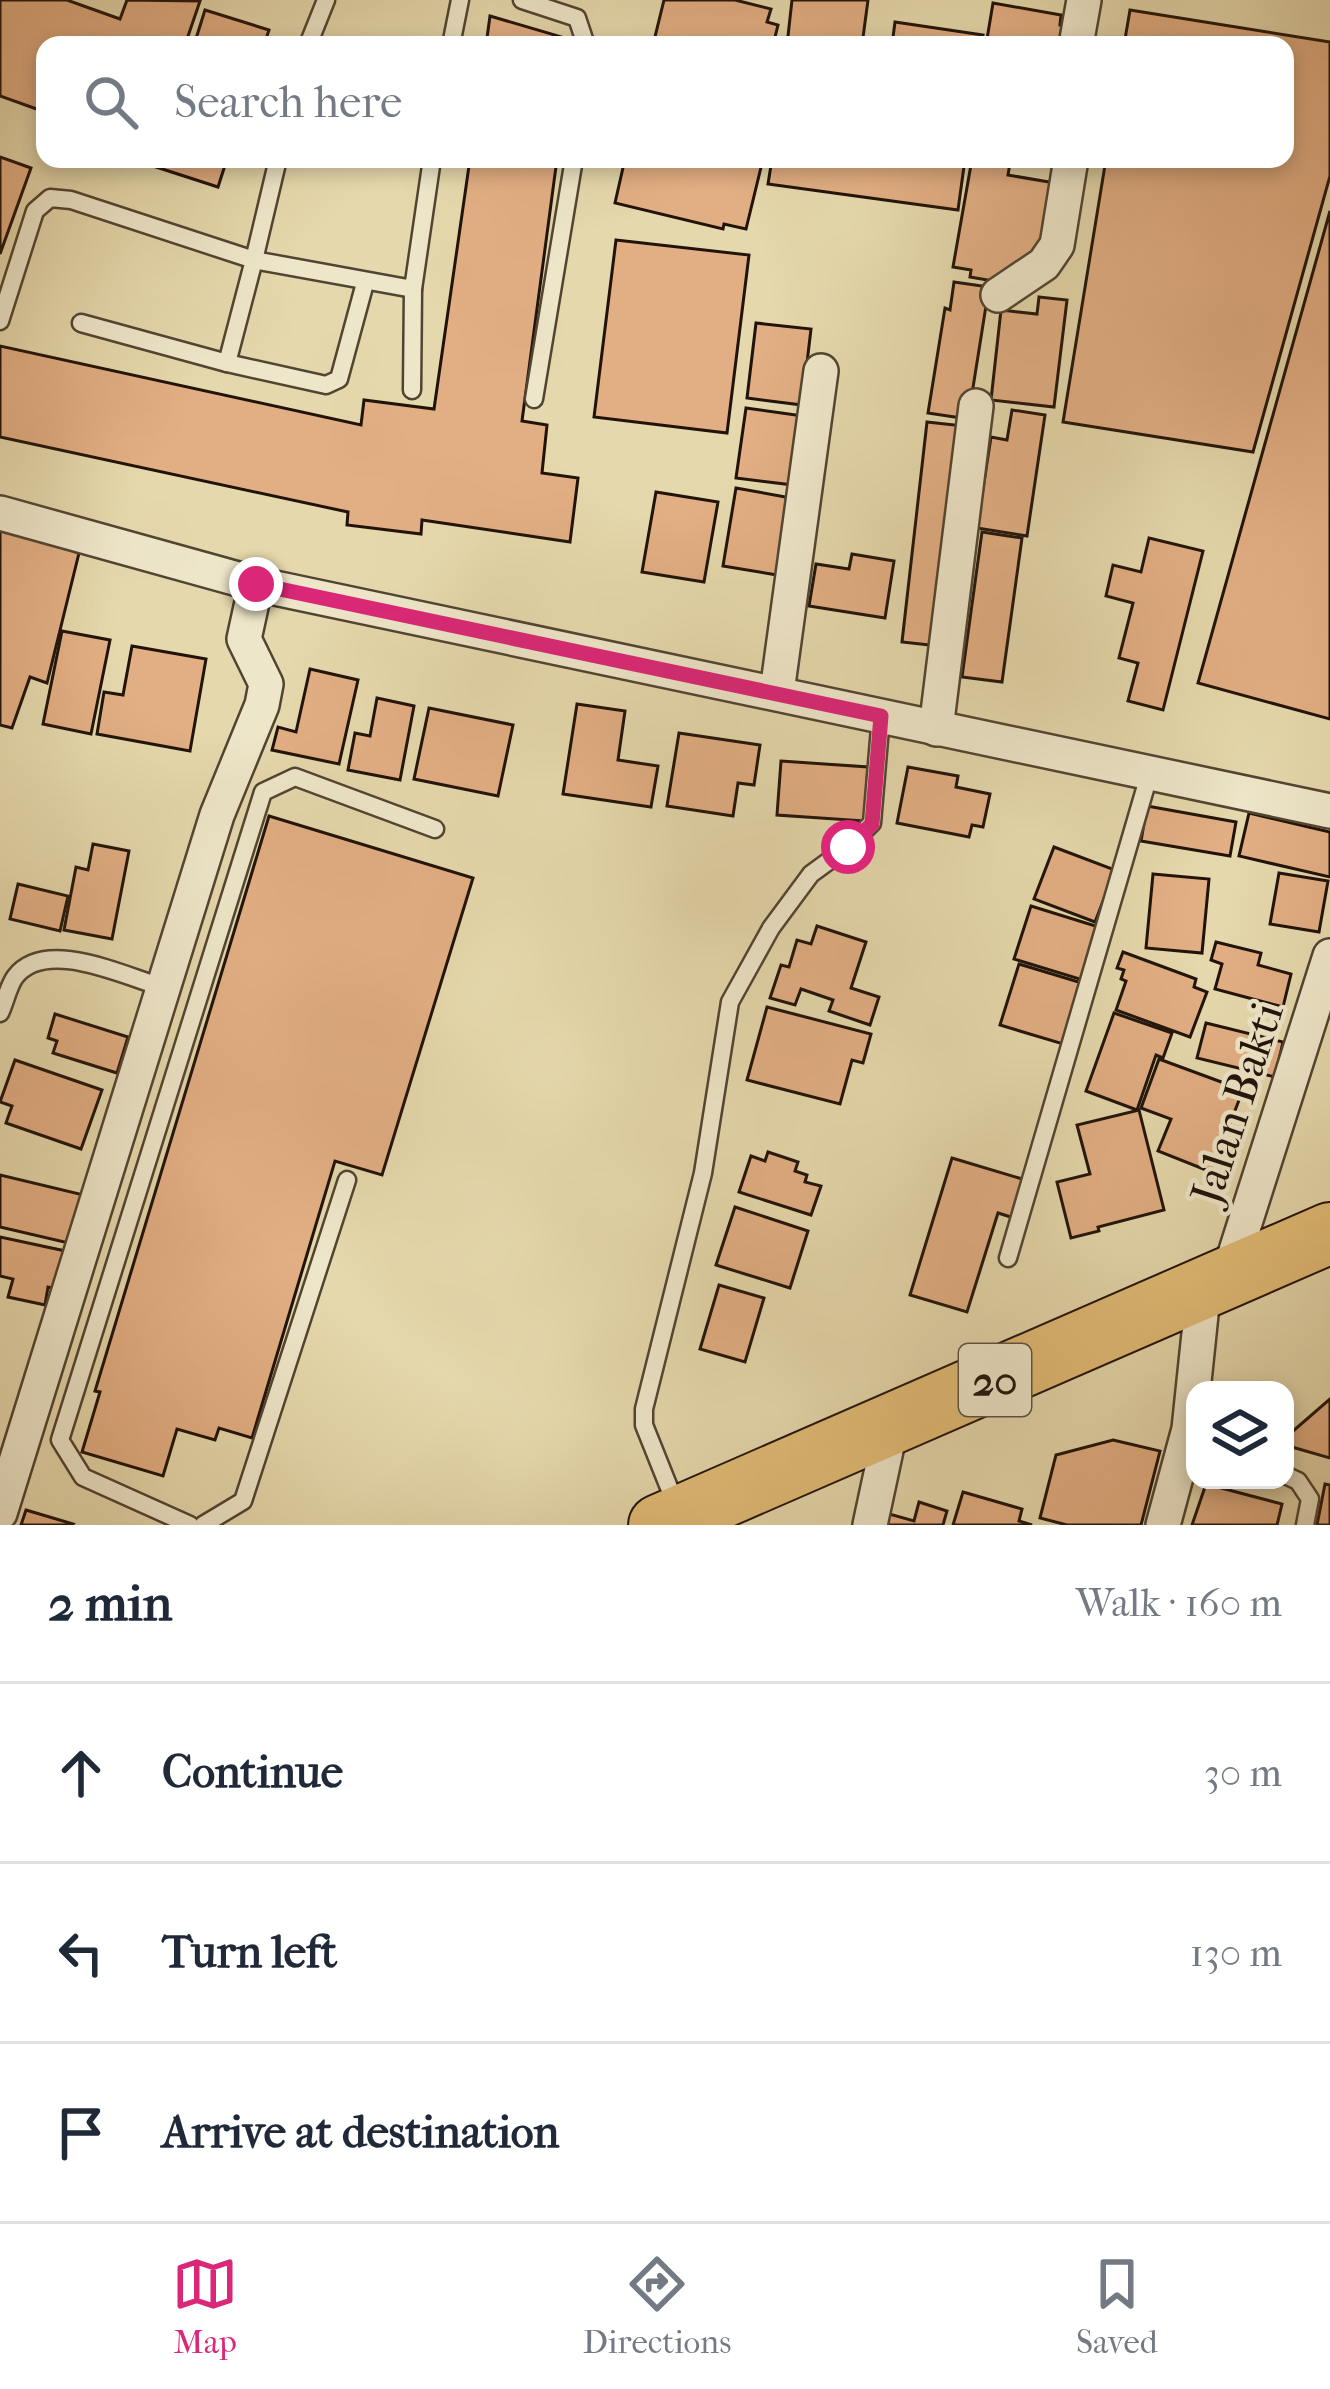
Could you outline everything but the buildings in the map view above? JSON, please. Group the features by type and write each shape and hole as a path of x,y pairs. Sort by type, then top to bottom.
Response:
{"highway":[{"name":"20","path":"689,1518 1330,1233"}],"street":[{"path":"1078,36 1084,0"},
{"path":"998,295 1044,264 1057,245 1070,168"},
{"path":"777,692 820,370"},
{"path":"936,729 976,406"},
{"path":"0,513 256,584 1330,811"},
{"path":"0,1513 217,815 262,705 266,684 244,639 256,584"},
{"name":"Jalan Bakti","path":"1200,1381 1216,1281 1330,956"},
{"path":"870,1525 891,1427"},
{"name":"Jalan Bakti","path":"1163,1525 1186,1450"}],"lane":[{"path":"312,36 326,0"},
{"path":"453,36 460,0"},
{"path":"523,0 577,17 583,36"},
{"path":"227,363 276,168"},
{"path":"412,390 413,289 431,168"},
{"path":"534,399 572,168"},
{"path":"0,321 35,211 50,198 71,200 254,260 365,284 413,289"},
{"path":"81,323 326,385 339,379 365,284"},
{"path":"689,1518 644,1425 644,1409 703,1173 730,1002 771,928 811,874 872,824 881,716"},
{"path":"1008,1258 1150,772"},
{"path":"190,1525 83,1478 60,1440 263,792 295,777 435,829"},
{"path":"0,1013 16,975 46,958 74,960 162,987"},
{"path":"203,1525 243,1501 347,1180"},
{"path":"1294,1479 1310,1499 1305,1525"}],"route":[{"path":"256,584 881,716 872,824 848,847"}]}
